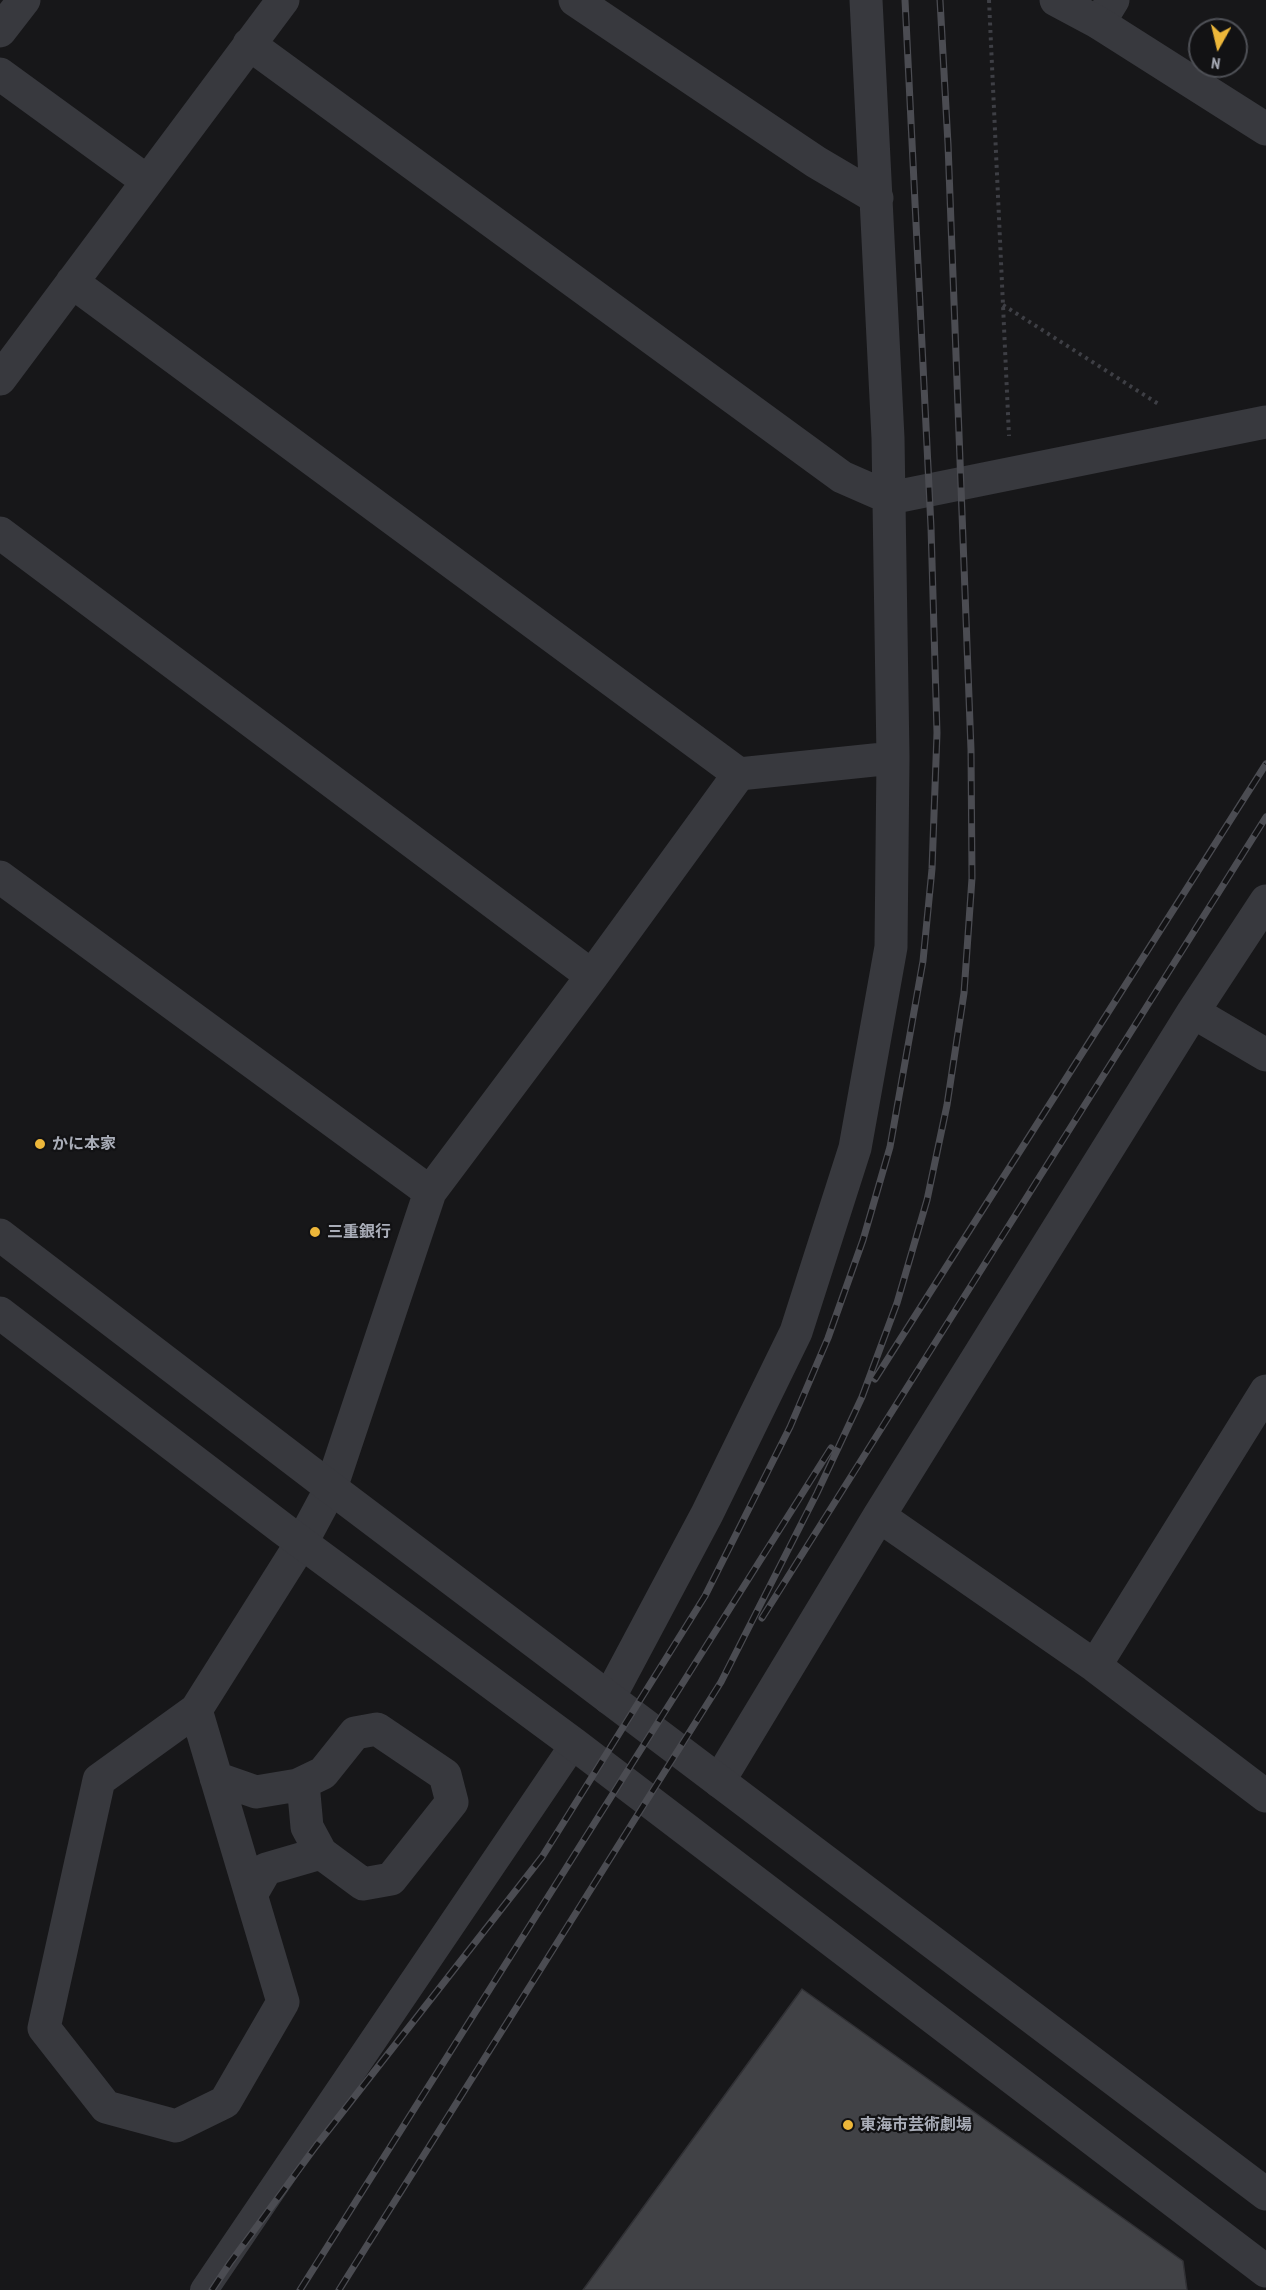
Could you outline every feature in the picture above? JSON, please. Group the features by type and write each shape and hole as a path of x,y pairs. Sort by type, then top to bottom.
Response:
{"street":[{"path":"0,31 24,0"},
{"path":"0,379 283,0"},
{"path":"575,0 816,162 877,198"},
{"path":"609,1698 707,1514 796,1332 855,1148 891,947 893,758 890,498 866,0"},
{"path":"1056,0 1106,12 1266,129"},
{"path":"249,44 842,477 890,498 1266,422"},
{"path":"0,74 147,181"},
{"path":"72,282 739,774 893,758"},
{"path":"0,533 592,976"},
{"path":"196,1710 283,2002 225,2102 176,2126 106,2107 44,2028 99,1780 196,1710 302,1542 331,1488 429,1192 592,976 739,774"},
{"path":"0,877 429,1192"},
{"path":"719,1781 879,1516 1193,1012 1266,901"},
{"path":"1193,1012 1266,1055"},
{"path":"0,1235 331,1488 1266,2194"},
{"path":"0,1313 574,1744 1266,2271"},
{"path":"1095,1666 1266,1391"},
{"path":"879,1516 1095,1666 1266,1796"},
{"path":"216,1778 256,1792 303,1783 323,1773 355,1733 377,1729 445,1775 452,1802 391,1879 363,1884 321,1853 306,1827 303,1783"},
{"path":"204,2290 574,1744"},
{"path":"251,1895 266,1869 321,1853"}],"path":[{"path":"989,0 1011,473"},
{"path":"1003,305 1206,434"}],"building":[{"name":"東海市芸術劇場","path":"802,1989 1183,2261 1187,2290 583,2290"}],"railway":[{"path":"212,2290 316,2146 542,1857 705,1596 790,1427 828,1338 863,1240 890,1147 923,961 932,869 937,733 931,527 905,0"},
{"path":"339,2290 721,1682 817,1493 862,1397 897,1303 927,1200 947,1105 964,993 972,878 971,750 948,144 940,0"},
{"path":"875,1379 1266,764"},
{"path":"762,1618 1266,817"},
{"path":"300,2290 831,1448"}],"place":[{"name":"かに本家","path":"40,1144"},
{"name":"三重銀行","path":"315,1232"},
{"name":"東海市芸術劇場","path":"848,2125"}]}
